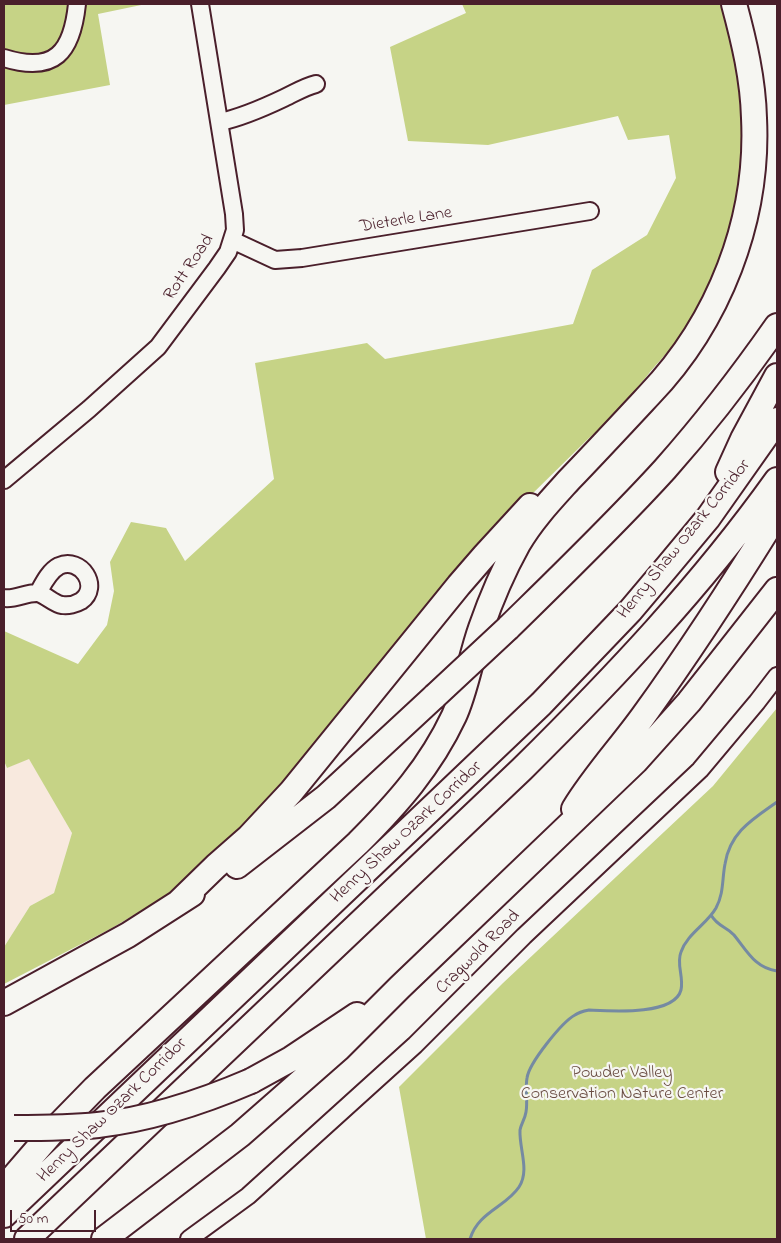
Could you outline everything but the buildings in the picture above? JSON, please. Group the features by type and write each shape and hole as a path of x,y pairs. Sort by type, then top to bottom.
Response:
{"highway":[{"path":"4,1188 54,1130 95,1088 358,843 393,808 425,768 454,715 480,628 506,565 526,530 548,503 662,381 686,350 715,302 729,271 738,245 752,180 755,134 752,94 749,66 734,4"},
{"path":"4,1003 128,935 224,875 294,823 357,769 508,628 602,535 664,470 725,397 777,326"},
{"path":"708,518 743,439 777,376"},
{"name":"Henry Shaw Ozark Corridor","path":"4,1215 541,704 630,611 708,518 777,420"},
{"path":"180,902 216,866 249,837 291,792 459,584 506,531 560,476 615,430"},
{"name":"Henry Shaw Ozark Corridor","path":"27,1239 582,710 694,587 777,480"},
{"path":"556,838 588,785 609,761 672,676 777,514"},
{"path":"104,1239 208,1161 272,1108 338,1049 400,986 636,761 689,702 777,590"},
{"path":"9,1127 56,1128 98,1125 139,1118 219,1095 251,1081 291,1059 400,986"}],"street":[{"path":"4,58 13,61 35,63 44,62 59,55 70,40 77,4"},
{"name":"Rott Road","path":"4,480 89,409 158,347 228,252 235,230 234,214 200,4"},
{"path":"220,122 243,116 286,98 306,86 316,84"},
{"name":"Dieterle Lane","path":"232,240 276,260 590,211"},
{"path":"4,598 38,593"},
{"name":"Cragwold Road","path":"189,1239 248,1196 415,1045 524,936 700,770 777,676"}],"shaded area":[{"path":"29,758 72,833 54,893 30,906 4,947 4,761 7,768"}],"green space":[{"path":"4,4 146,4 98,14 110,85 4,105"},
{"path":"462,4 721,4 733,53 738,84 742,134 742,168 735,208 718,264 705,295 679,337 621,407 465,560 259,815 212,859 166,896 112,928 4,984 4,947 30,906 54,893 72,833 29,759 7,768 4,761 4,631 78,664 107,625 114,591 110,562 131,522 166,528 185,561 274,479 255,363 367,343 385,359 573,324 592,270 647,235 676,178 669,135 628,140 618,116 488,145 408,141 390,47 466,13"},
{"name":"Powder Valley Conservation Nature Center","path":"777,708 777,1239 426,1239 399,1087 503,983 713,786"}],"waterway":[{"path":"470,1239 479,1222 507,1200 519,1187 522,1180 524,1167 520,1130 526,1112 527,1078 540,1053 562,1026 580,1012 589,1010 625,1011 654,1008 667,1004 676,998 682,985 679,961 681,952 692,934 708,919 719,902 724,870 732,843 744,827 777,802"},
{"path":"711,915 716,922 734,935 757,963 777,971"}]}
